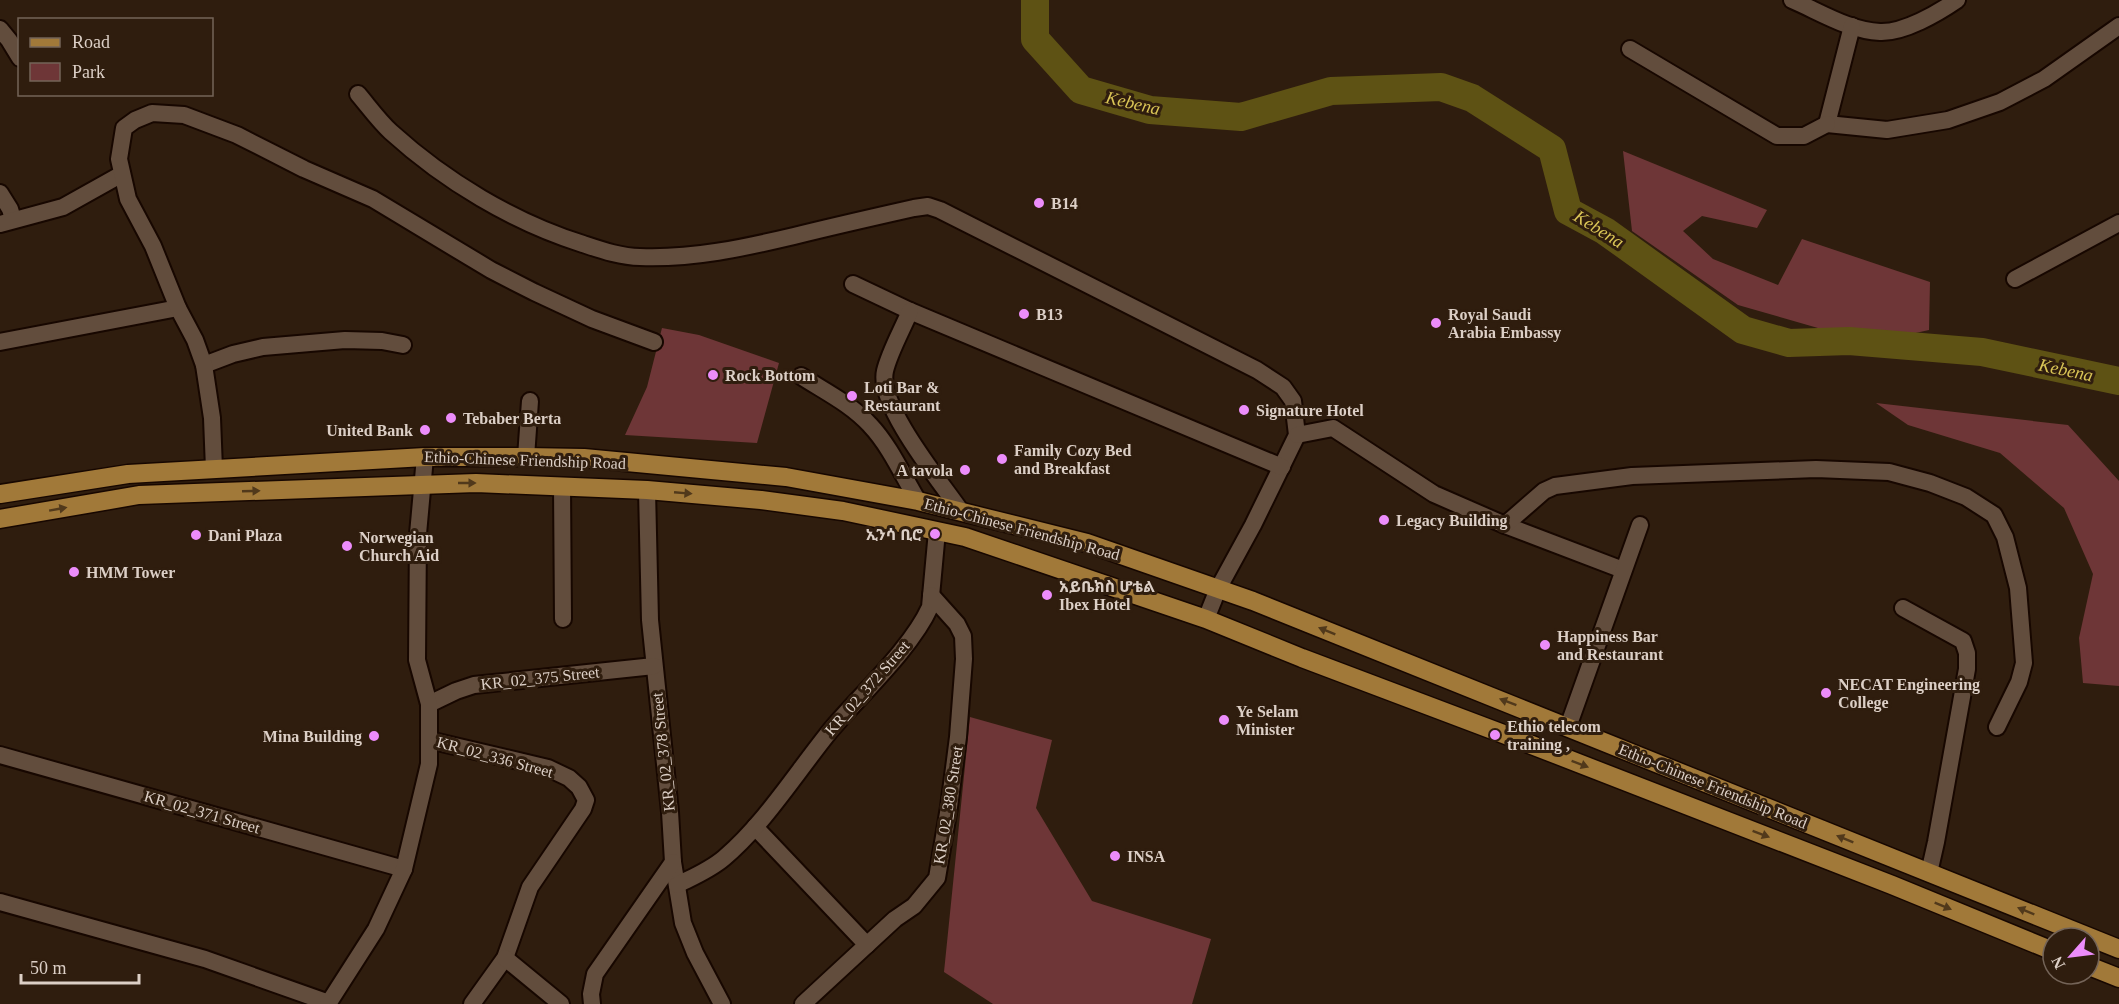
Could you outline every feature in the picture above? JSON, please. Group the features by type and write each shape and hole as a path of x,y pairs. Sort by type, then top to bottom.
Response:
{"main road":[{"name":"Ethio-Chinese Friendship Road","path":"0,494 128,474 425,457 526,457 584,458 786,477 960,510 1088,543 1264,605 2119,949"},
{"name":"Ethio-Chinese Friendship Road","path":"0,519 139,495 423,484 647,490 760,500 843,511 965,537 1206,619 1892,885 2041,946"},
{"path":"1892,885 1900,860"},
{"path":"2101,971 2119,978"}],"street":[{"path":"1792,0 1852,26 1881,32 1900,29 1941,11 1957,0"},
{"path":"1827,124 1852,26"},
{"path":"1630,49 1777,136 1804,136 1827,124 1887,130 1948,120 2001,102 2044,80 2119,26"},
{"path":"0,30 18,55"},
{"path":"358,94 390,131 470,191 525,221 559,236 604,250 638,257 681,257 718,253 928,206 1257,370 1283,387 1293,400 1298,435 1218,589 1206,619"},
{"path":"214,469 212,418 204,365 153,246 128,199 119,159 124,128 135,120 152,113 184,115 237,135 304,169 373,199 491,270 592,319 654,342"},
{"path":"6,221 63,207 122,174"},
{"path":"0,193 10,209 6,221"},
{"path":"2014,279 2119,223"},
{"path":"853,284 910,311 1282,467"},
{"path":"0,342 178,308"},
{"path":"910,311 884,372 886,389 894,415 960,510"},
{"path":"204,365 233,354 263,347 345,340 382,341 403,345"},
{"path":"801,376 851,408 871,425 885,444 918,501"},
{"path":"526,457 530,401"},
{"path":"1298,435 1333,428 1434,494 1505,525 1623,570"},
{"path":"0,902 205,959 328,1004 376,929 404,869 429,764 429,704 417,660 418,534 425,457"},
{"path":"1505,525 1544,491 1555,486 1632,476 1816,470 1889,472 1930,483 1966,497 1994,515 2005,537 2018,588 2024,663 2019,682 1996,727"},
{"path":"562,486 563,619"},
{"name":"KR_02_378 Street","path":"647,490 650,621 676,885 683,923 722,1004"},
{"path":"1568,727 1640,525"},
{"name":"KR_02_372 Street","path":"676,885 723,860 755,827 831,730 908,642 926,617 930,607 937,531"},
{"name":"KR_02_380 Street","path":"803,1004 924,896 937,878 958,737 963,688 963,636 951,615 931,595"},
{"path":"1903,608 1963,641 1967,653 1967,669 1929,873"},
{"name":"KR_02_375 Street","path":"429,704 474,685 654,666"},
{"name":"KR_02_336 Street","path":"429,740 548,768 568,778 579,787 586,800 583,809 530,887 505,958"},
{"name":"KR_02_371 Street","path":"0,755 404,869"},
{"path":"755,827 867,945"},
{"path":"592,1004 591,994 595,974 673,862"},
{"path":"472,1004 505,958 561,1004"}],"green space":[{"path":"1623,151 1767,210 1757,228 1702,216 1683,231 1713,259 1778,285 1802,239 1930,282 1929,330 1870,343 1738,305 1632,231"},
{"name":"Rock Bottom","path":"662,328 699,335 779,363 757,443 625,435 647,387"},
{"path":"1876,403 2068,425 2119,481 2119,686 2083,683 2079,638 2093,574 2064,508 2000,453 1908,425"},
{"path":"970,717 1052,740 1036,808 1092,901 1211,939 1192,1004 993,1004 944,972"}],"waterway":[{"name":"Kebena","path":"1035,0 1035,39 1081,90 1150,110 1241,117 1331,91 1441,87 1472,98 1552,149 1568,211 1605,231 1743,330 1789,343 1849,341 1982,352 2119,381"}],"place":[{"name":"B14","path":"1039,203"},
{"name":"B13","path":"1024,314"},
{"name":"Royal Saudi Arabia Embassy","path":"1436,323"},
{"name":"Rock Bottom","path":"713,375"},
{"name":"Loti Bar & Restaurant","path":"852,396"},
{"name":"Signature Hotel","path":"1244,410"},
{"name":"Tebaber Berta","path":"451,418"},
{"name":"United Bank","path":"425,430"},
{"name":"Family Cozy Bed and Breakfast","path":"1002,459"},
{"name":"A tavola","path":"965,470"},
{"name":"Legacy Building","path":"1384,520"},
{"name":"ኢንሳ ቢሮ","path":"935,534"},
{"name":"Dani Plaza","path":"196,535"},
{"name":"Norwegian Church Aid","path":"347,546"},
{"name":"HMM Tower","path":"74,572"},
{"name":"አይቤክስ ሆቴል Ibex Hotel","path":"1047,595"},
{"name":"Happiness Bar and Restaurant","path":"1545,645"},
{"name":"NECAT Engineering College","path":"1826,693"},
{"name":"Ye Selam Minister","path":"1224,720"},
{"name":"Ethio telecom training ,","path":"1495,735"},
{"name":"Mina Building","path":"374,736"},
{"name":"INSA","path":"1115,856"}]}
